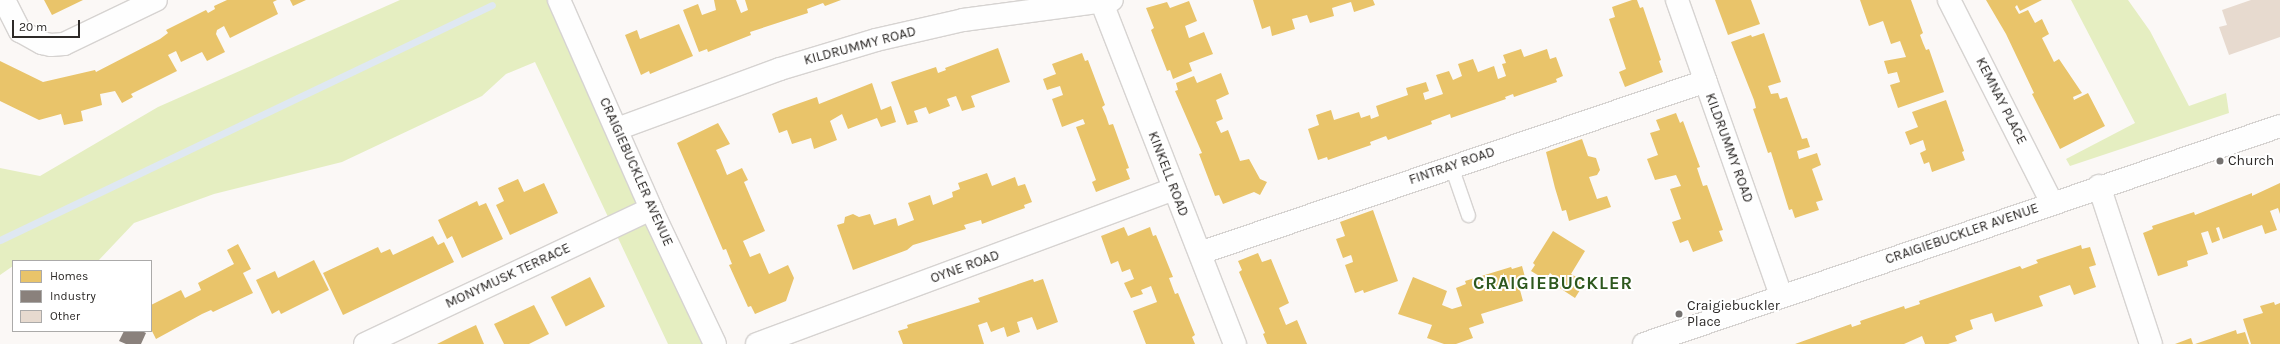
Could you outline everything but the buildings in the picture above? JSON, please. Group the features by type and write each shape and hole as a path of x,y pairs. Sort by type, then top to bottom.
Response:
{"street":[{"path":"4,0 20,31 42,43 51,45 64,44 156,0"},
{"name":"CRAIGIEBUCKLER AVENUE","path":"559,0 651,209 715,344"},
{"name":"KILDRUMMY ROAD","path":"1677,0 1781,296"},
{"name":"KEMNAY PLACE","path":"1949,0 2052,203"},
{"name":"KILDRUMMY ROAD","path":"617,129 780,69 876,40 963,20 1048,4 1107,1"},
{"name":"KINKELL ROAD","path":"1107,1 1173,190 1200,253 1235,344"},
{"name":"FINTRAY ROAD","path":"1200,253 1451,166 1706,81"},
{"name":"CRAIGIEBUCKLER AVENUE","path":"1644,344 2099,186 2280,126"},
{"path":"2099,186 2151,344"},
{"name":"OYNE ROAD","path":"757,344 1173,190"},
{"name":"MONYMUSK TERRACE","path":"366,344 651,209"}],"lane":[{"path":"1451,166 1468,215"}],"green space":[{"path":"400,0 559,0 715,344 668,344 535,62 506,74 482,96 342,162 214,194 134,223 99,260 12,260 12,267 0,275 0,168 40,176 158,107"},
{"path":"2071,0 2128,0 2150,31 2189,106 2226,93 2229,113 2070,166 2066,159 2135,123"}],"waterway":[{"path":"0,240 492,5"}],"place":[{"name":"Church","path":"2220,161"},
{"name":"Craigiebuckler Place","path":"1679,314"}],"district":[{"name":"CRAIGIEBUCKLER","path":"1553,283"}]}
